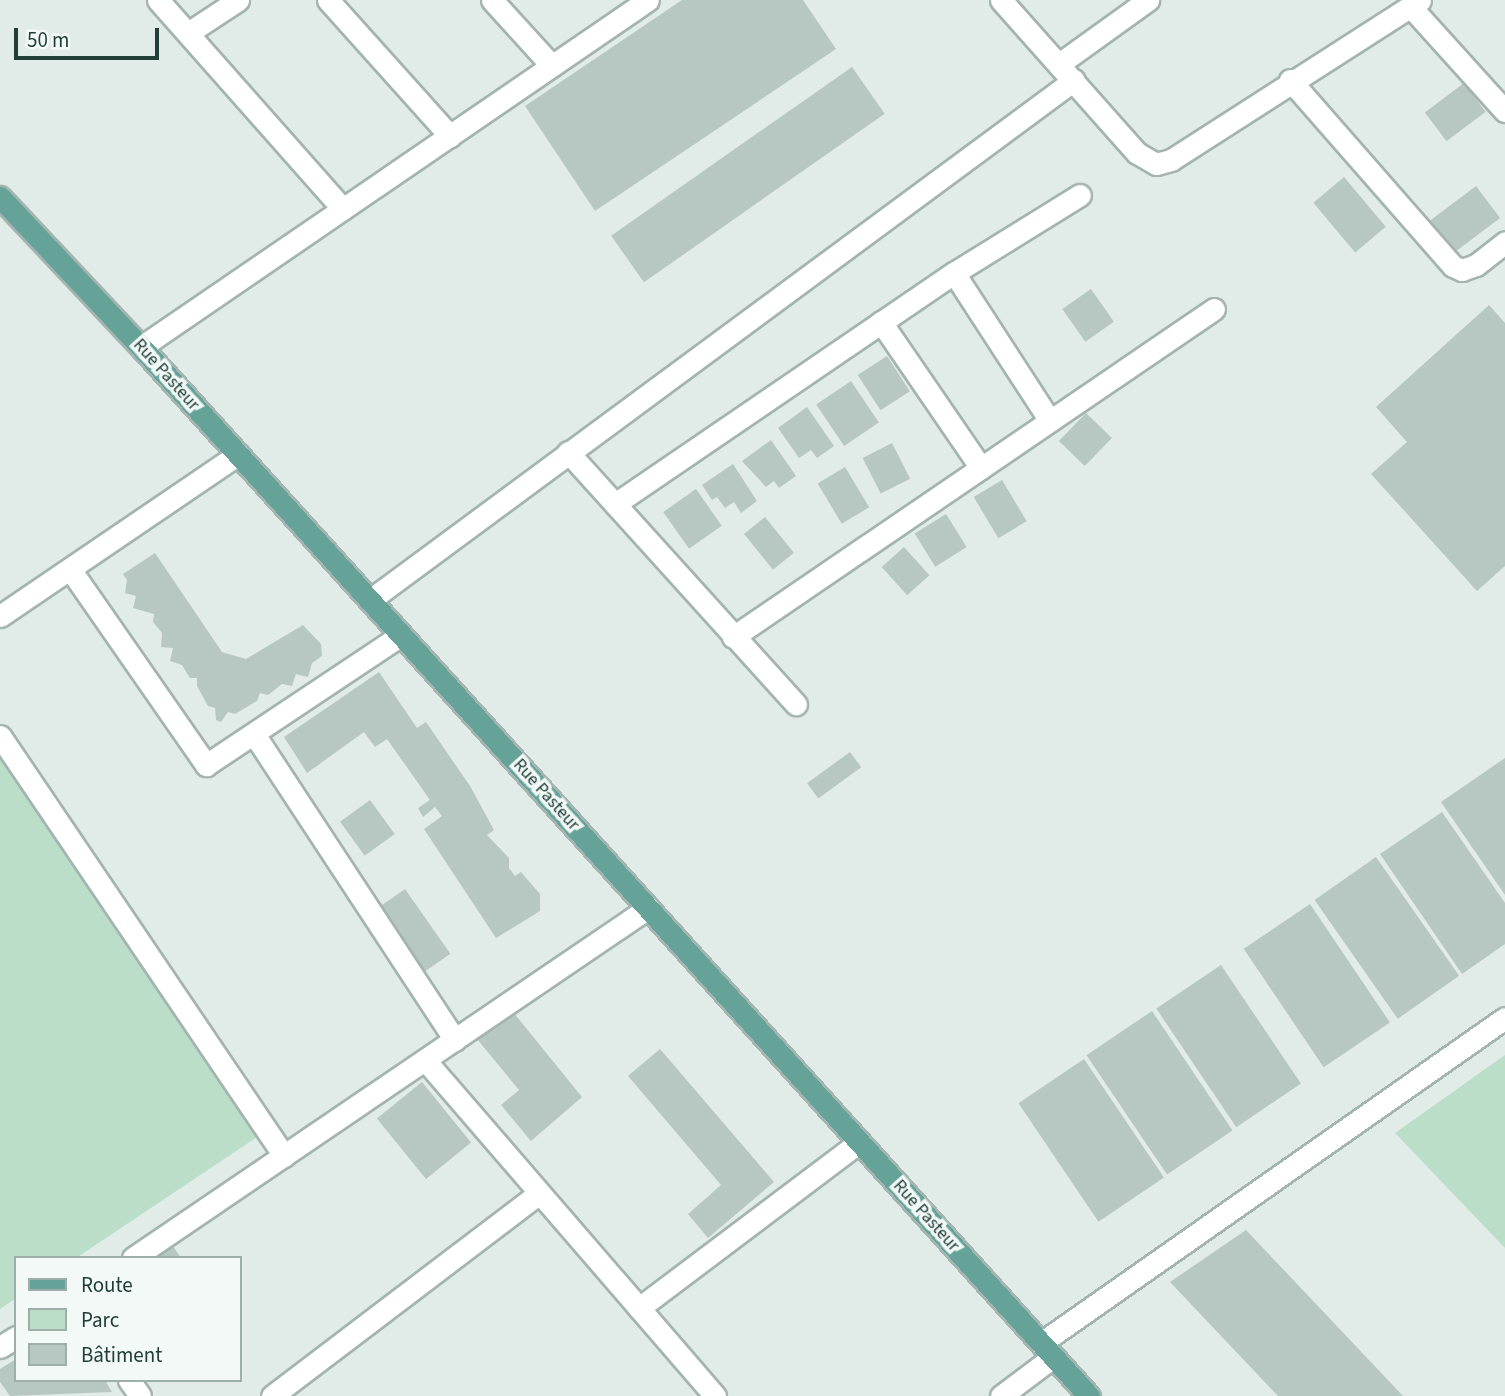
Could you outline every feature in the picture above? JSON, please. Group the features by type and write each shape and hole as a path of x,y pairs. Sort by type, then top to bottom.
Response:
{"main road":[{"name":"Rue Pasteur","path":"0,197 141,347 1089,1396"}],"street":[{"path":"158,0 343,209"},
{"path":"188,33 238,0"},
{"path":"328,0 450,136"},
{"path":"492,0 552,66"},
{"path":"141,347 648,0"},
{"path":"1001,0 1137,153 1156,164 1171,160 1290,80 1415,3 1505,111"},
{"path":"1059,64 1148,0"},
{"path":"370,600 1074,80"},
{"path":"1290,80 1453,266 1462,270 1476,265 1505,242"},
{"path":"615,504 954,273 1080,195"},
{"path":"954,273 1050,421"},
{"path":"733,637 1214,309"},
{"path":"881,322 981,468"},
{"path":"568,452 796,704"},
{"path":"0,616 238,454"},
{"path":"70,569 206,765 401,635"},
{"path":"254,734 455,1040"},
{"path":"0,736 284,1156"},
{"path":"136,1256 648,908"},
{"path":"1001,1396 1047,1350 1505,1018"},
{"path":"425,1060 715,1396"},
{"path":"639,1308 859,1142"},
{"path":"272,1396 539,1192"}],"green space":[{"path":"0,755 257,1137 79,1256 14,1256 14,1299 0,1309"},
{"path":"1505,1055 1505,1248 1395,1133"}],"building":[{"path":"682,0 803,0 836,49 595,211 525,106"},
{"path":"852,67 885,114 644,282 611,236"},
{"path":"1464,83 1486,112 1447,141 1425,112"},
{"path":"1344,177 1386,227 1355,253 1313,203"},
{"path":"1476,186 1500,218 1453,253 1429,222"},
{"path":"1091,289 1114,322 1085,342 1062,309"},
{"path":"1489,305 1505,323 1505,566 1477,591 1371,474 1407,442 1376,407"},
{"path":"887,356 910,391 881,410 858,375"},
{"path":"851,381 879,422 844,446 816,404"},
{"path":"807,407 834,446 817,458 811,450 799,458 778,428"},
{"path":"1086,413 1112,438 1085,466 1059,441"},
{"path":"771,440 796,476 779,488 774,481 766,487 742,461"},
{"path":"892,443 910,479 881,494 863,458"},
{"path":"733,464 757,501 741,513 734,502 725,508 717,497 712,500 702,485"},
{"path":"845,467 869,507 842,524 818,483"},
{"path":"1002,480 1027,521 998,538 974,497"},
{"path":"696,489 722,526 689,549 663,512"},
{"path":"946,514 967,547 935,567 915,534"},
{"path":"765,517 794,553 773,570 744,534"},
{"path":"904,547 929,575 907,595 882,567"},
{"path":"155,553 222,652 246,659 303,625 321,644 322,656 312,663 308,677 296,674 292,686 282,684 268,695 260,693 257,701 235,714 228,712 221,722 216,720 215,708 208,706 197,686 197,678 190,678 182,665 170,661 173,648 161,647 162,633 153,622 154,614 133,608 136,596 125,593 127,580 123,574"},
{"path":"379,672 417,728 426,722 470,786 494,830 487,835 509,858 509,868 515,876 521,872 540,894 540,911 496,938 424,829 442,816 435,807 423,817 418,808 430,800 387,739 375,747 364,732 307,773 284,737"},
{"path":"850,752 861,767 818,799 807,783"},
{"path":"1505,758 1505,895 1441,802"},
{"path":"370,800 395,834 365,856 340,822"},
{"path":"1442,812 1505,903 1505,944 1462,974 1380,854"},
{"path":"1376,857 1459,976 1398,1019 1315,900"},
{"path":"405,889 450,954 422,974 376,909"},
{"path":"1310,904 1390,1023 1324,1067 1244,949"},
{"path":"1221,965 1301,1084 1236,1127 1156,1009"},
{"path":"1152,1011 1233,1130 1167,1175 1087,1055"},
{"path":"513,1012 582,1097 531,1141 501,1105 519,1090 477,1039"},
{"path":"660,1049 774,1182 708,1238 688,1214 721,1185 628,1076"},
{"path":"1084,1059 1164,1178 1098,1222 1019,1103"},
{"path":"422,1082 471,1143 426,1179 377,1119"},
{"path":"1246,1230 1403,1396 1278,1396 1170,1282"},
{"path":"173,1246 180,1256 159,1256"},
{"path":"14,1360 14,1382 106,1382 112,1392 10,1396 0,1382 0,1369"}]}
